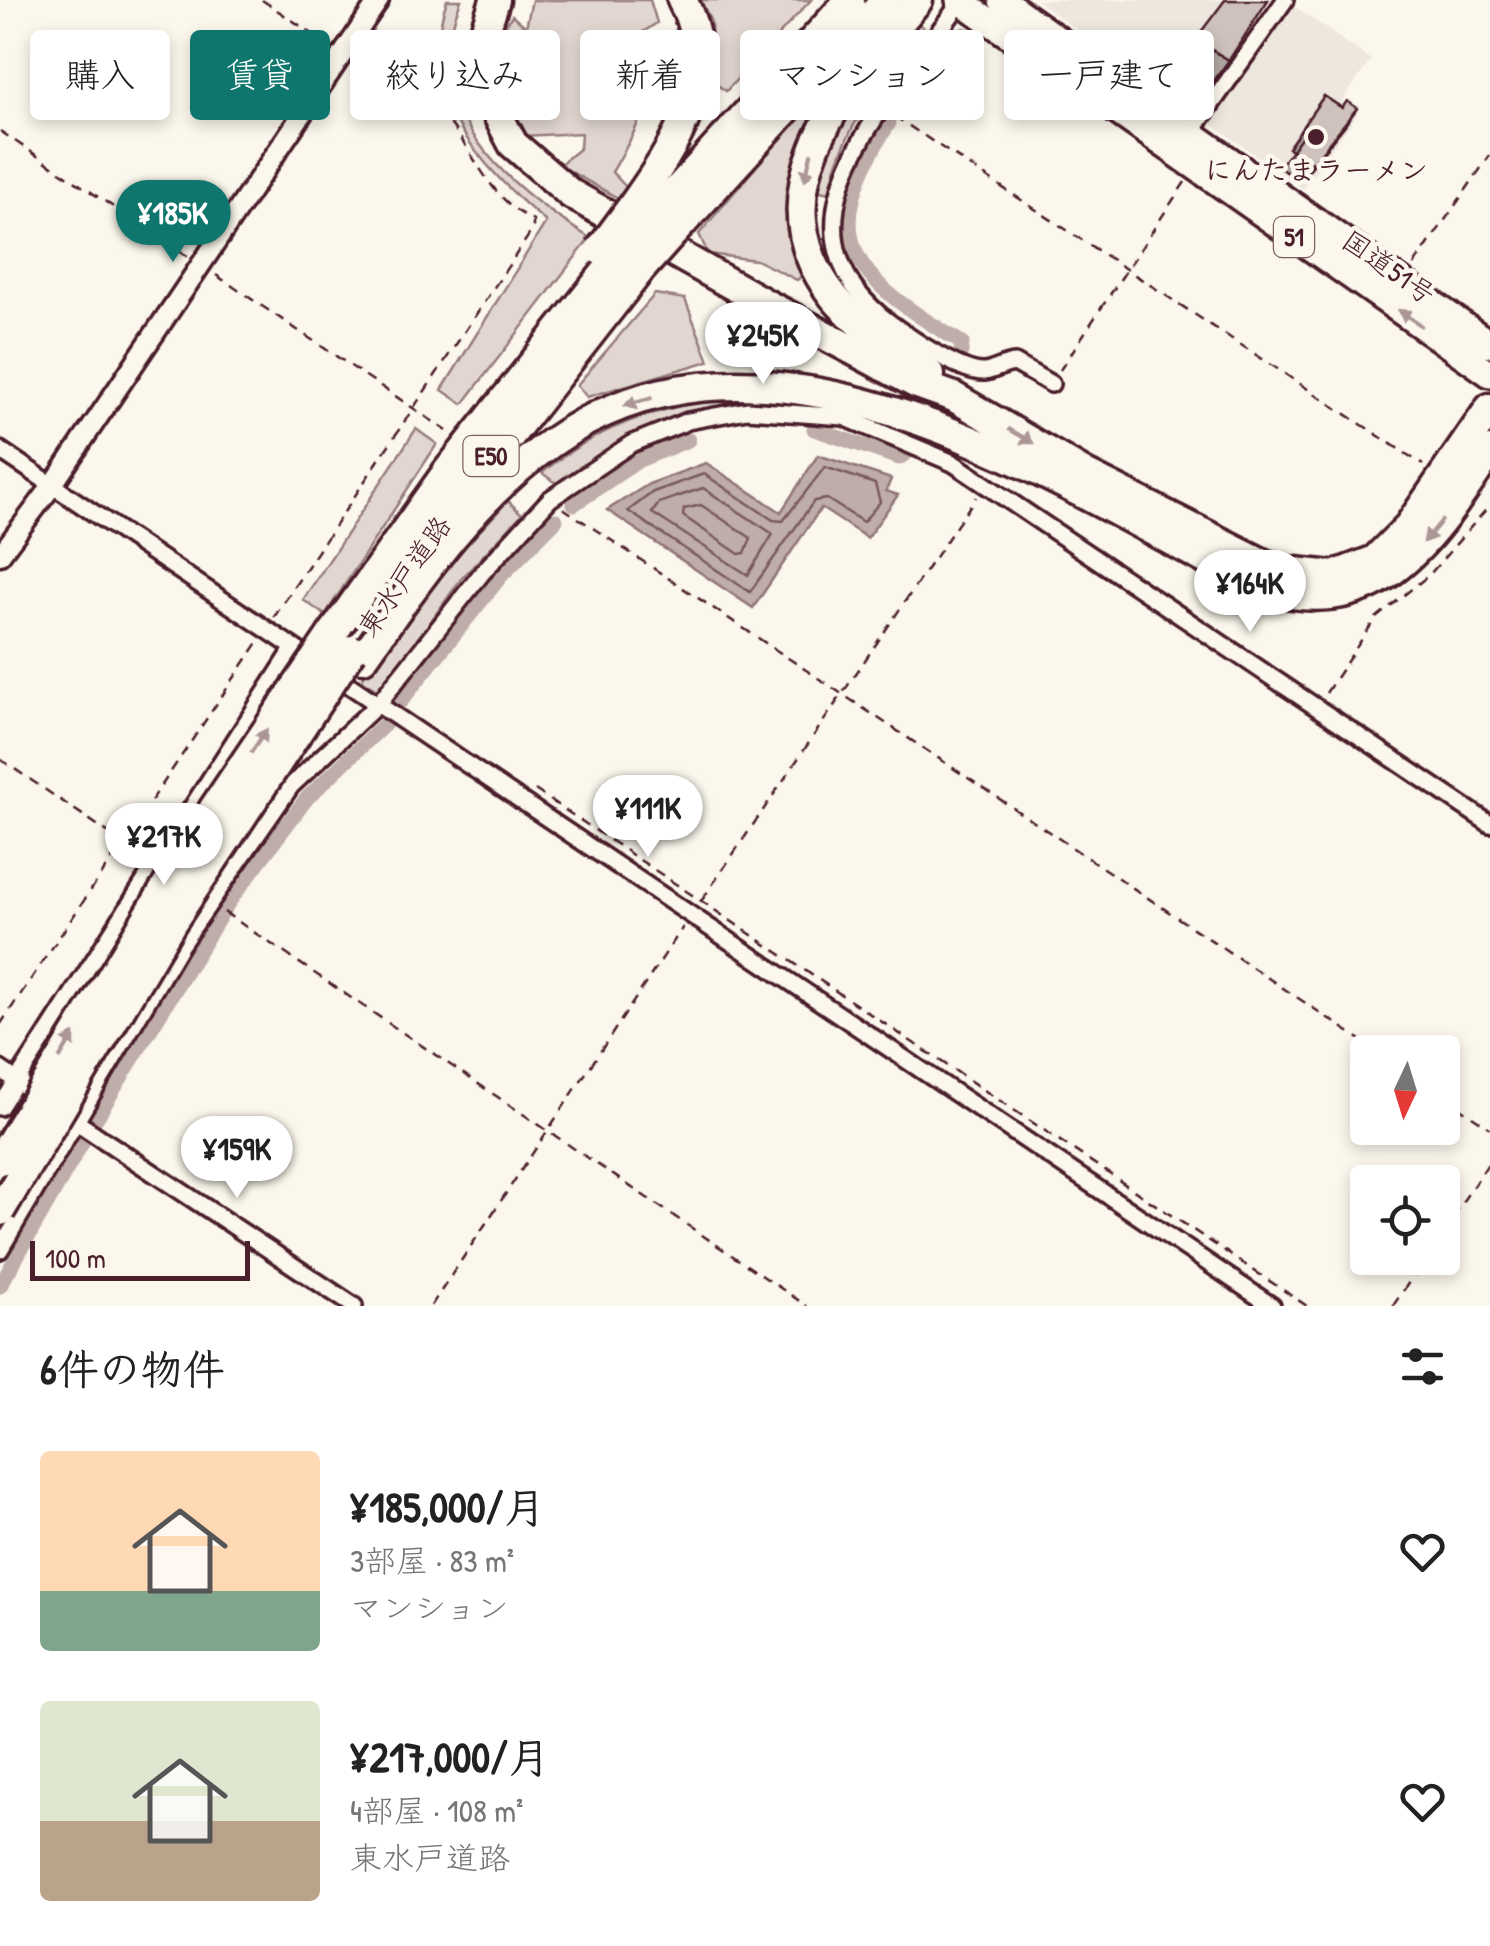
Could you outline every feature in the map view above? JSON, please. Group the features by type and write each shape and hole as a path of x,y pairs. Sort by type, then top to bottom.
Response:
{"highway":[{"path":"478,0 463,44 464,71 478,115 510,166 597,226 939,412 970,440"},
{"path":"495,0 479,49 482,85 513,144 540,172 606,216 766,304 914,383 954,397"},
{"path":"619,259 652,219 696,89 699,50 682,0"},
{"name":"東水戸道路","path":"349,647 440,468 652,219 850,0"},
{"name":"東水戸道路","path":"652,219 886,0"},
{"path":"918,0 854,76 819,134 807,167 803,219 809,250 833,296 853,318 954,397 1087,475 1258,563 1315,577 1353,571 1391,546 1432,495 1490,408"},
{"name":"国道51号","path":"961,0 1490,374"},
{"name":"国道51号","path":"1002,0 1189,136 1490,344"},
{"name":"東水戸道路","path":"0,1160 196,837 349,647 431,535 619,259"},
{"path":"0,1211 238,818 349,647 495,491 553,441 616,408 710,384 782,384 858,400 970,440 1252,584 1300,598 1346,594 1392,573 1453,507 1490,452"}],"street":[{"path":"0,555 52,486 380,0"},
{"path":"939,30 961,0"},
{"path":"1189,136 1285,0"},
{"path":"874,120 837,194 836,234 849,276 888,320 968,370 984,372 1015,363 1051,384"},
{"path":"0,1250 85,1127 212,905 291,786 378,704 482,573 550,500 604,460 655,433 718,414 774,409 844,417 876,428 985,484 1490,824"},
{"path":"0,450 1272,1306"},
{"path":"0,1107 294,648"},
{"path":"0,1069 354,1306"}],"path":[{"path":"0,1025 533,228 533,220 521,214 486,180 442,113 342,54 262,0"},
{"path":"901,120 1423,465"},
{"path":"0,130 447,431"},
{"path":"1402,282 1490,156"},
{"path":"1051,384 1195,168"},
{"path":"701,901 985,484"},
{"path":"550,500 843,691 1354,1035"},
{"path":"1316,707 1376,618 1430,574 1488,513 1490,505"},
{"path":"0,759 153,863"},
{"path":"525,784 1307,1306"},
{"path":"212,905 807,1306"},
{"path":"431,1306 691,916"},
{"path":"1460,1108 1490,1128"},
{"path":"1460,1205 1490,1161"},
{"path":"1393,1306 1414,1275"}],"shaded area":[{"path":"447,0 461,0 453,30 440,30"},
{"path":"532,0 650,0 657,23 646,30 580,30 580,120 640,120 612,172 626,187 618,198 559,165 580,148 581,133 522,136 518,120 560,120 560,30 503,30 512,15 526,27"},
{"path":"701,0 811,0 783,30 740,30 740,76 726,91 720,87 720,30 711,30"},
{"path":"1036,0 1269,0 1214,75 1214,30 1077,30"},
{"path":"1291,4 1371,60 1341,102 1357,114 1303,189 1208,121 1214,120 1214,113"},
{"path":"917,21 924,28 922,30 910,30"},
{"path":"457,120 465,120 500,169 590,238 463,404 442,390 546,222 497,176"},
{"path":"796,120 815,120 797,159 794,178 794,218 804,274 797,280 756,260 708,254 699,234"},
{"path":"857,120 829,193 816,190 831,142 842,121"},
{"path":"655,294 685,299 709,361 587,397 577,385"},
{"path":"714,399 763,399 653,428 607,450 556,483 542,473 602,433 667,409"},
{"path":"416,429 437,444 325,615 303,600"},
{"path":"508,501 522,514 461,579 380,692 361,680 447,566"}],"water":[{"path":"818,455 891,479 886,491 898,495 867,538 821,508 753,608 607,510 649,484 706,463 781,512"}],"building":[{"path":"1225,0 1268,0 1229,60 1214,51 1214,30 1202,30"},
{"name":"にんたまラーメン","path":"1324,96 1342,108 1347,101 1357,108 1312,164 1292,150 1304,133 1300,130"}],"waterway":[{"path":"889,123 853,198 850,228 856,253 871,276 894,298 962,343 961,352"},
{"path":"814,429 899,458 908,452"},
{"path":"574,504 639,460 688,440"},
{"path":"401,701 501,576 556,520"},
{"path":"0,1286 95,1120 228,903 307,798 385,724"}],"place":[{"name":"にんたまラーメン","path":"1316,137"}]}
